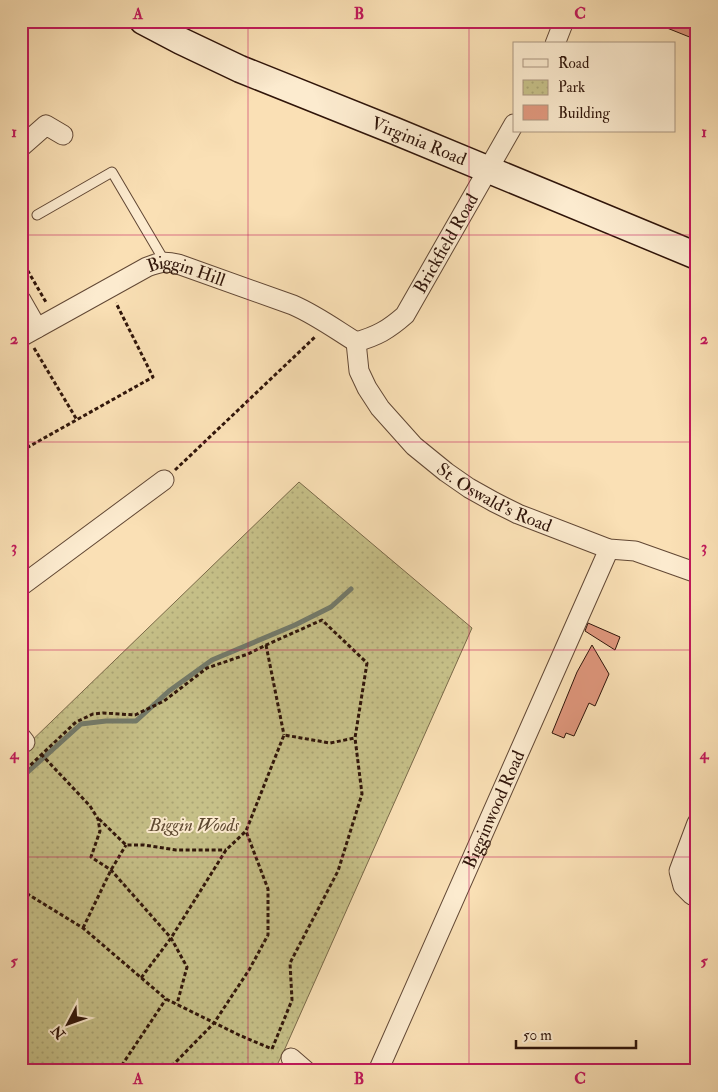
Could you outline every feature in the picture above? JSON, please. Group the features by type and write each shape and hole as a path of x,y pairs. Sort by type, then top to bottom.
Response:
{"street":[{"name":"Virginia Road","path":"143,21 240,69 697,256"},
{"path":"557,42 564,21"},
{"path":"21,147 46,125 63,135"},
{"name":"Brickfield Road","path":"356,342 392,327 405,315 513,126"},
{"name":"Biggin Hill","path":"28,333 148,267 159,262 165,262 178,264 293,305 311,313 356,342"},
{"path":"21,300 28,333"},
{"name":"St. Oswald's Road","path":"356,342 359,371 380,408 398,429 429,459 469,488 518,514 609,549 635,551 697,573"},
{"path":"21,586 164,480"},
{"name":"Bigginwood Road","path":"378,1071 609,549"},
{"path":"697,823 679,871 683,886 692,895 697,895"},
{"path":"284,1054 306,1071"}],"lane":[{"path":"37,215 112,172 165,262"}],"path":[{"path":"21,259 55,318"},
{"path":"21,451 153,377 109,289"},
{"path":"164,480 329,324"},
{"path":"28,333 77,420"},
{"path":"21,774 76,722 93,714 135,715 164,701 206,668 248,654 322,620 367,663 355,738 362,794 338,871 290,963 292,1000 272,1048"},
{"path":"142,978 171,938 226,850 246,830 284,735 266,645"},
{"path":"284,735 330,743 355,738"},
{"path":"23,739 42,754 90,806 98,819 126,846 144,845 176,850 226,850"},
{"path":"98,819 100,832 91,857 111,870 171,938 187,968 176,1004"},
{"path":"167,1071 214,1023 249,970 268,935 268,889 246,830"},
{"path":"83,928 111,870 126,846"},
{"path":"21,890 83,928 166,999 239,1035 284,1054"},
{"path":"118,1071 166,999"}],"green space":[{"name":"Biggin Woods","path":"299,482 472,628 283,1053 274,1071 21,1071 21,751"}],"building":[{"path":"697,21 697,40 652,22"},
{"path":"588,623 620,637 615,650 585,631"},
{"path":"592,645 609,674 595,706 589,703 574,736 566,733 564,738 552,733 577,672"}],"waterway":[{"path":"21,778 81,724 106,721 136,721 169,691 212,660 295,625 331,607 351,589"}]}
